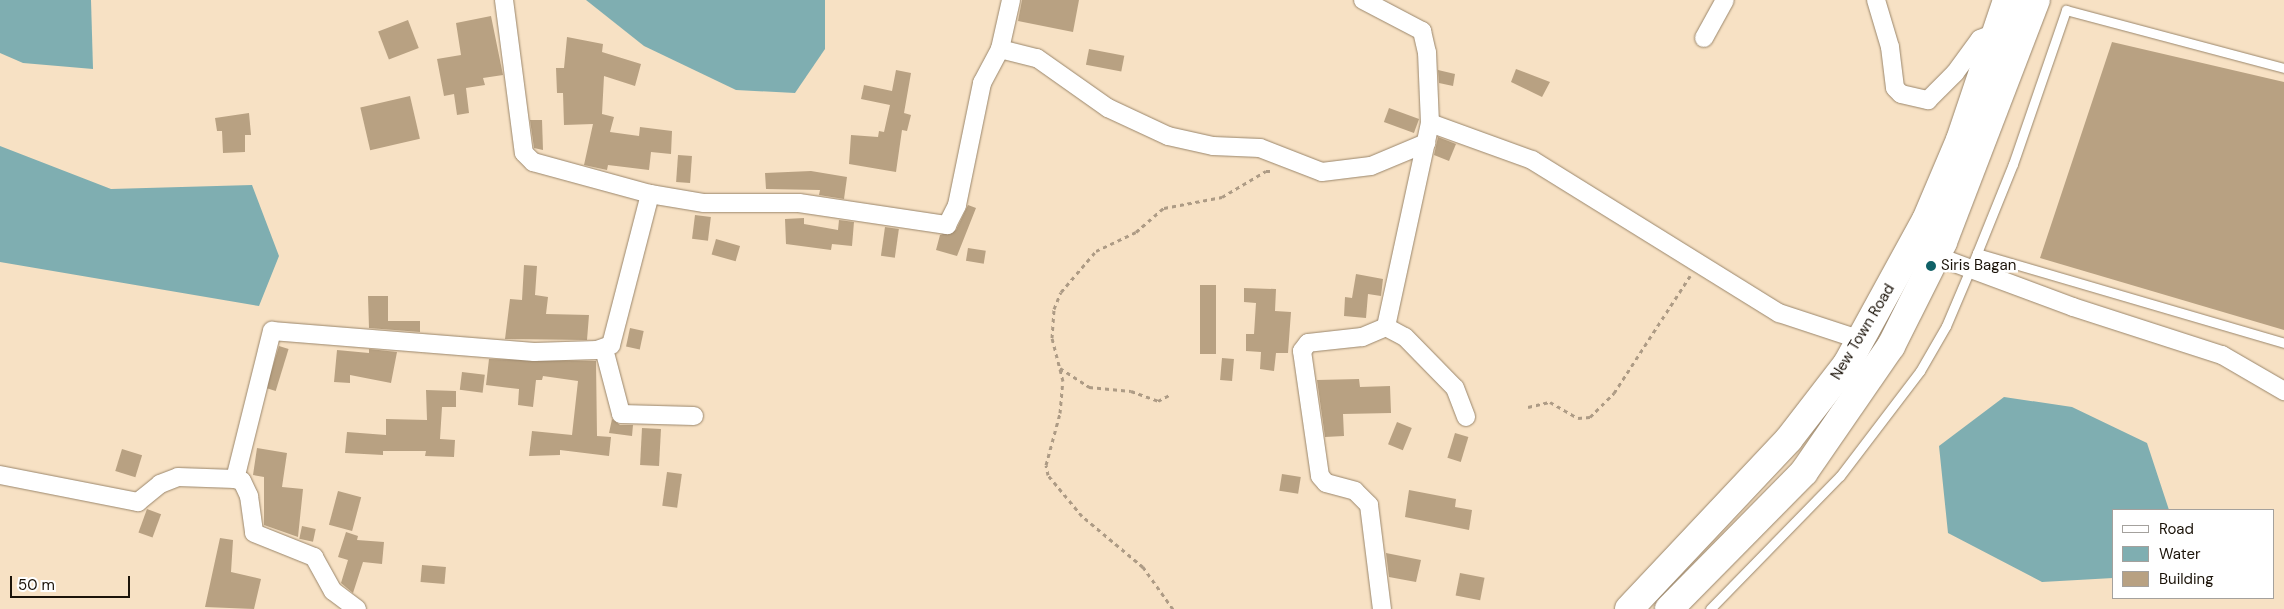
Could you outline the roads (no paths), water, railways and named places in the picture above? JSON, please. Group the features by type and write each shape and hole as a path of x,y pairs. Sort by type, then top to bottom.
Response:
{"main road":[{"name":"New Town Road","path":"1628,609 1789,439 1861,340 1926,220 1960,140 2007,0"},
{"name":"New Town Road","path":"1669,609 1804,472 1892,346 1936,256 2036,0"}],"street":[{"path":"504,0 524,152 540,165 650,194 704,202 799,203 947,225 957,204 982,84 1000,49 1011,0"},
{"path":"1363,0 1422,31 1427,52 1430,123 1386,327"},
{"path":"1704,38 1725,0"},
{"path":"1876,0 1890,47 1895,88 1909,96 1928,100 1980,39 1996,33"},
{"path":"1000,49 1037,58 1108,108 1168,136 1212,146 1260,148 1322,172 1371,166 1426,143"},
{"path":"1430,123 1532,160 1697,265 1779,313 1861,340"},
{"path":"235,479 272,331 534,352 604,349 616,338 650,194"},
{"path":"1936,256 1969,270 2222,355 2284,391"},
{"path":"1382,609 1369,505 1354,490 1326,483 1320,476 1302,350 1308,343 1362,337 1386,327 1405,336 1455,388 1466,417"},
{"path":"604,349 621,414 694,416"},
{"path":"0,475 138,502 160,484 178,477 235,479 242,481 250,496 254,533 314,557 333,592 357,609"}],"lane":[{"path":"1710,609 1840,476 1894,409 1946,326 2013,164 2066,10 2284,68"},
{"path":"1977,253 2284,344"}],"water":[{"path":"0,0 91,0 93,69 23,63 0,53"},
{"path":"586,0 825,0 825,49 795,93 736,90 644,46"},
{"path":"0,146 111,189 252,185 279,256 259,306 0,262"},
{"path":"2004,397 2072,407 2147,443 2169,509 2112,509 2112,578 2042,582 1948,533 1939,446"}],"place":[{"name":"Siris Bagan","path":"1931,266"}]}
